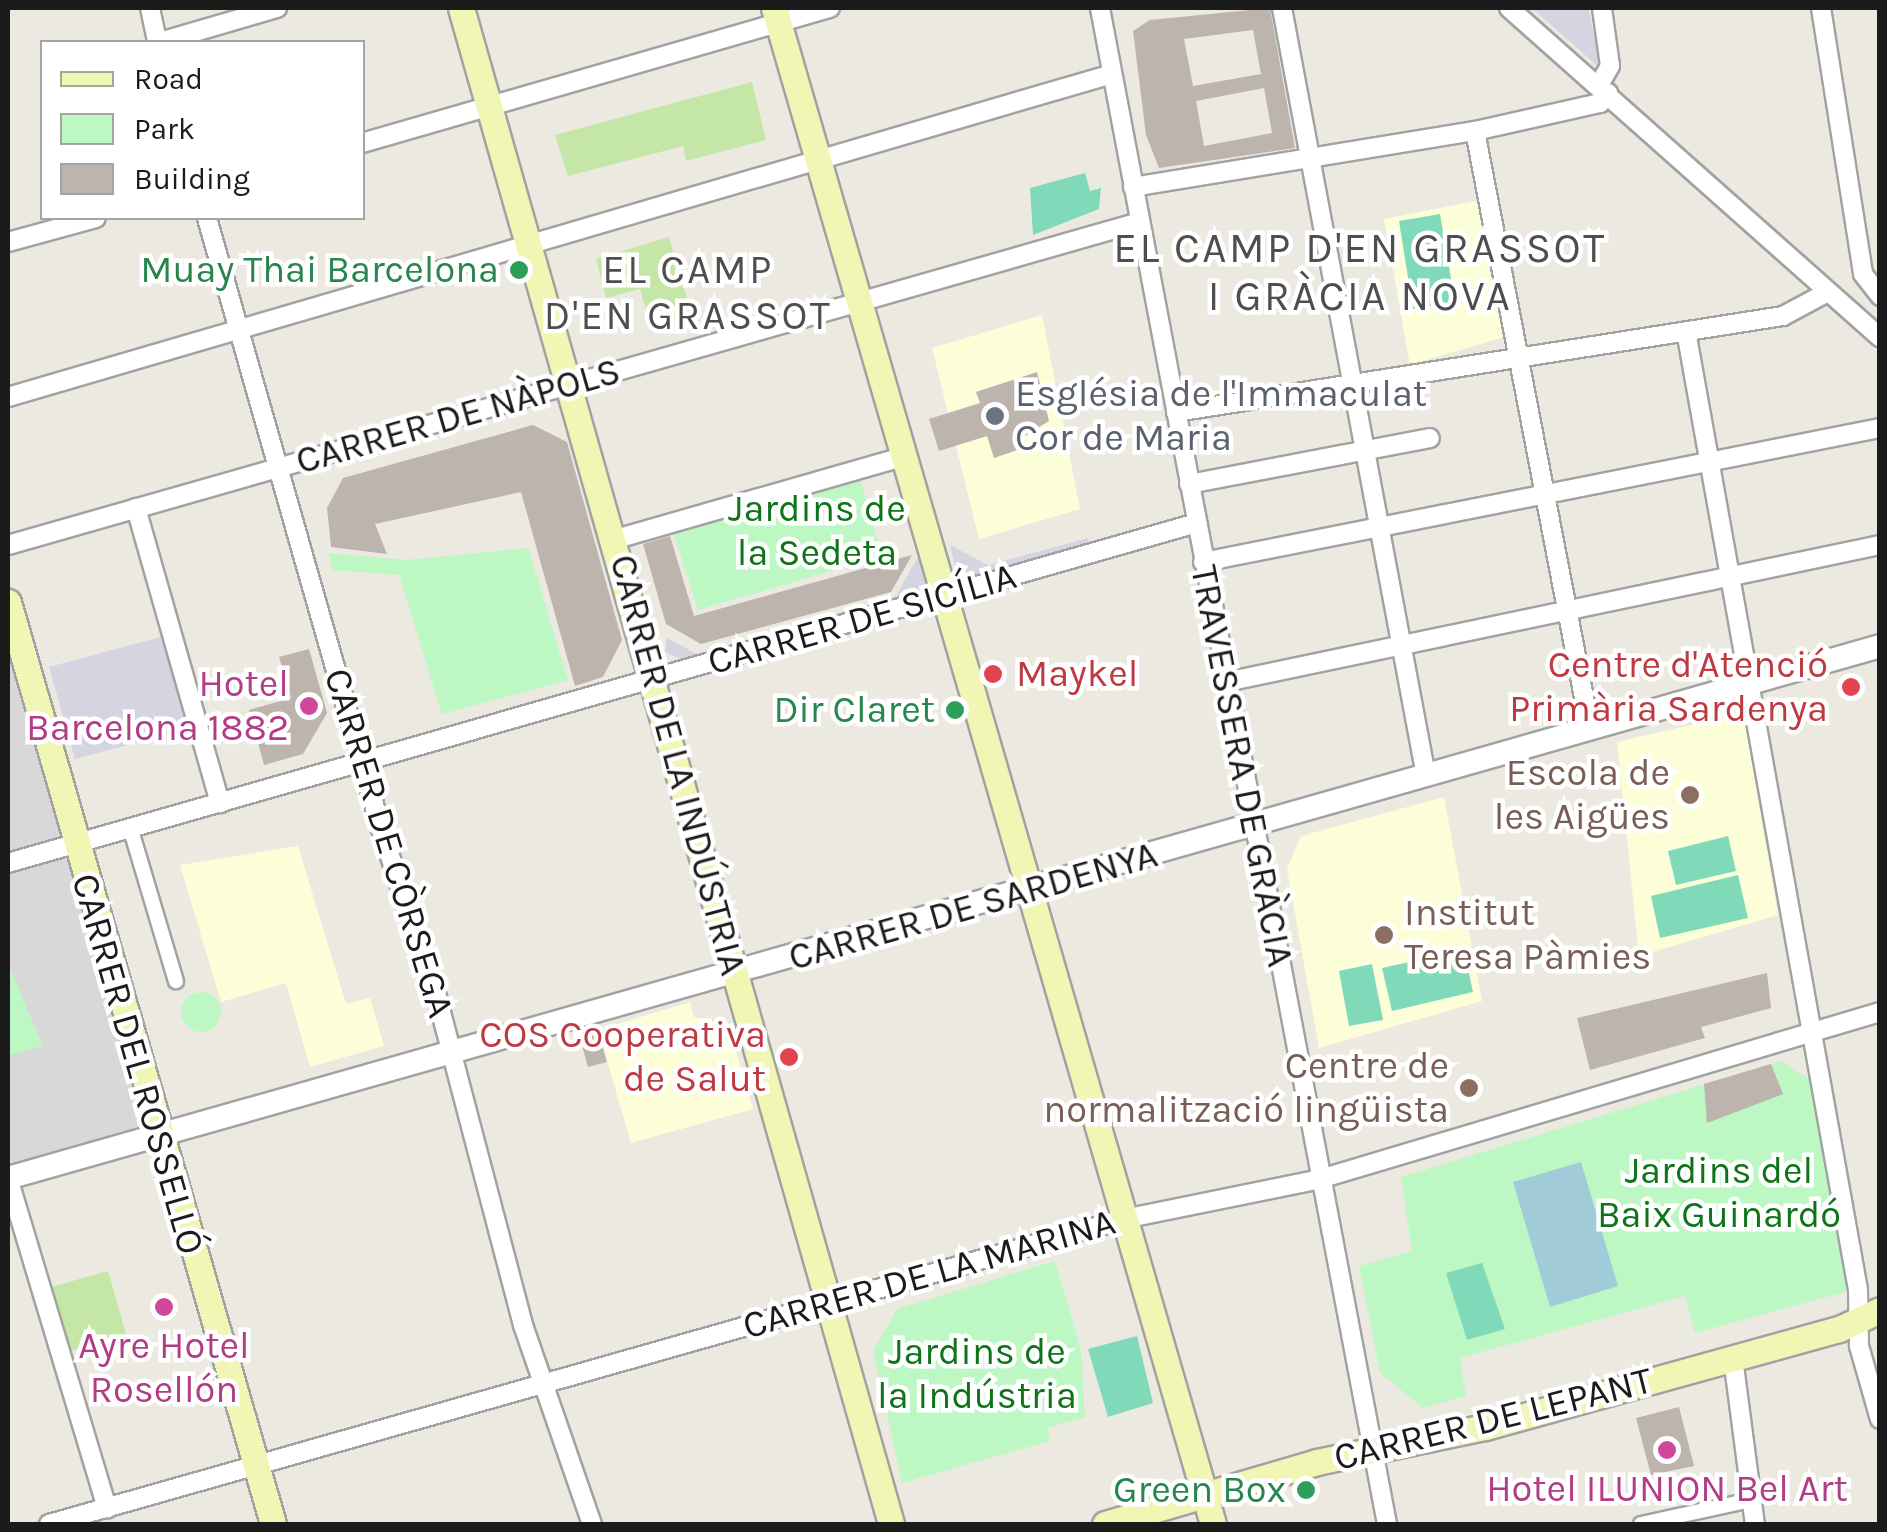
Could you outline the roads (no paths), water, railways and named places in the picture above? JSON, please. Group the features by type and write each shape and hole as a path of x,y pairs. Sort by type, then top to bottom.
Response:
{"main road":[{"name":"CARRER DE LA INDÚSTRIA","path":"460,8 616,539 890,1524"},
{"path":"776,16 1213,1524"},
{"name":"CARRER DEL ROSSELLÓ","path":"8,602 158,1137 272,1524"},
{"name":"CARRER DE LEPANT","path":"1105,1524 1372,1449 1443,1439 1733,1358 1870,1315"}],"street":[{"path":"150,8 158,40"},
{"path":"166,40 277,8"},
{"path":"365,141 491,106 776,16 830,8"},
{"name":"TRAVESSERA DE GRÀCIA","path":"1100,8 1387,1524"},
{"path":"1282,8 1307,158 1426,776"},
{"path":"1509,8 1880,337"},
{"path":"1133,187 1475,131 1600,102 1610,66 1602,8"},
{"path":"1821,8 1863,274 1880,299 1853,315"},
{"path":"8,398 1112,74"},
{"path":"1475,131 1590,729"},
{"path":"8,242 89,220"},
{"name":"CARRER DE CÒRSEGA","path":"208,220 362,761 451,1053 524,1325 592,1524"},
{"name":"CARRER DE NÀPOLS","path":"8,545 1140,222"},
{"path":"1176,412 1783,316 1826,293"},
{"path":"1686,331 1810,1029 1870,1315 1880,1419"},
{"path":"1203,562 1880,428"},
{"path":"1189,484 1430,438"},
{"path":"616,539 905,456"},
{"path":"136,508 220,803"},
{"name":"CARRER DE SICÍLIA","path":"8,862 1197,524"},
{"path":"1226,682 1880,545"},
{"name":"CARRER DE SARDENYA","path":"8,1178 1880,646"},
{"path":"130,828 176,981"},
{"name":"CARRER DE LA MARINA","path":"49,1524 1124,1220 1320,1180 1810,1029 1880,1012"},
{"path":"8,1178 107,1508"},
{"path":"1733,1358 1754,1524"},
{"path":"1641,1524 1751,1500"}],"water":[{"path":"1581,1162 1618,1286 1550,1307 1513,1182"}],"place":[{"name":"Muay Thai Barcelona","path":"519,270"},
{"name":"Església de l'Immaculat Cor de Maria","path":"995,416"},
{"name":"Maykel","path":"993,674"},
{"name":"Centre d'Atenció Primària Sardenya","path":"1851,687"},
{"name":"Hotel Barcelona 1882","path":"309,706"},
{"name":"Dir Claret","path":"955,710"},
{"name":"Escola de les Aigües","path":"1690,795"},
{"name":"Institut Teresa Pàmies","path":"1384,935"},
{"name":"COS Cooperativa de Salut","path":"789,1057"},
{"name":"Centre de normalització lingüista","path":"1469,1088"},
{"name":"Ayre Hotel Rosellón","path":"164,1307"},
{"name":"Hotel ILUNION Bel Art","path":"1667,1450"},
{"name":"Green Box","path":"1306,1490"}],"district":[{"name":"EL CAMP D'EN GRASSOT I GRÀCIA NOVA","path":"1360,272"},
{"name":"EL CAMP D'EN GRASSOT","path":"688,293"}],"park label":[{"name":"Jardins de la Sedeta","path":"817,531"},
{"name":"Jardins del Baix Guinardó","path":"1719,1193"},
{"name":"Jardins de la Indústria","path":"977,1374"}]}
